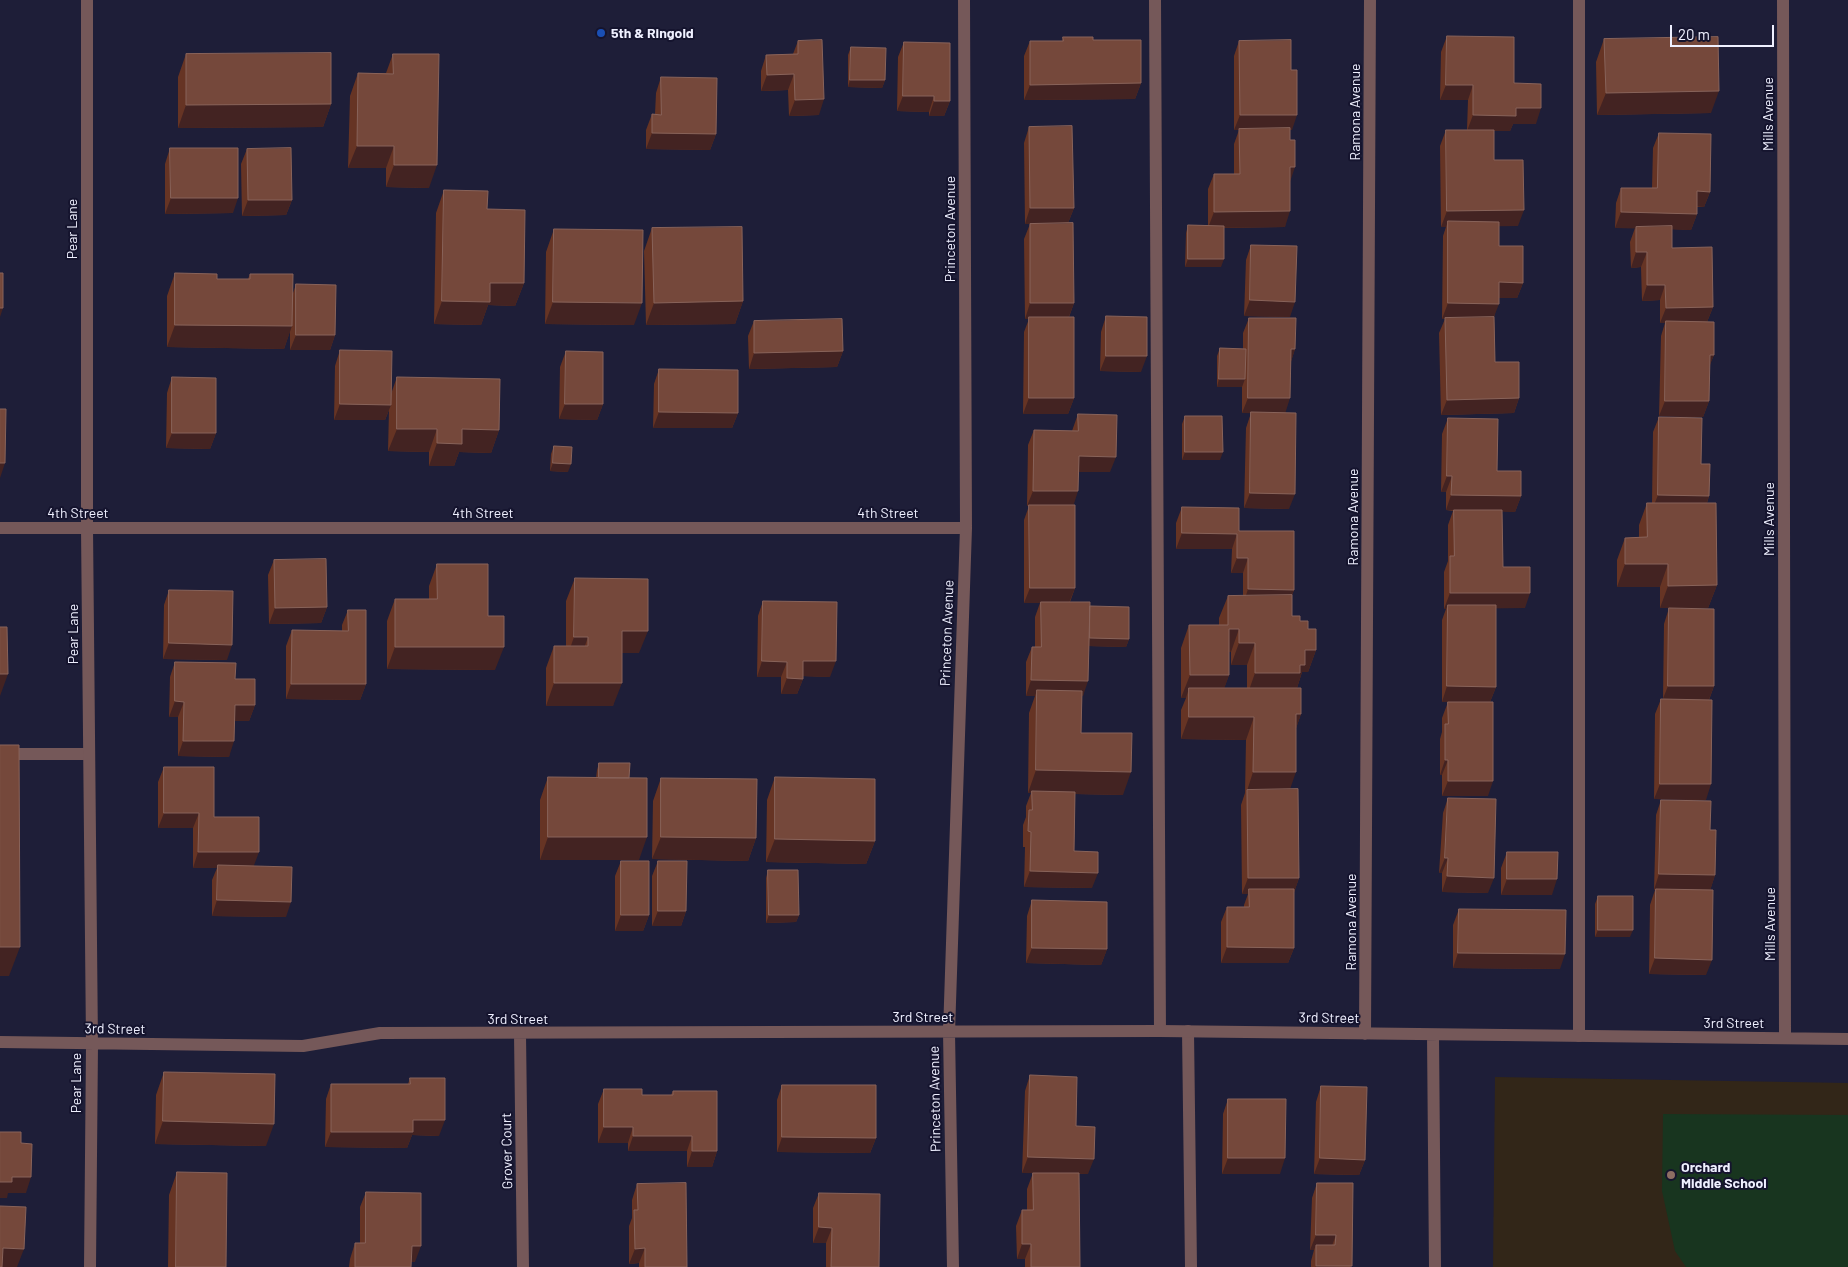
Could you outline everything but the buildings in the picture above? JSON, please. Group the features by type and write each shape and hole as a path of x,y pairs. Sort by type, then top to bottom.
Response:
{"street":[{"name":"Pear Lane","path":"87,0 87,528 92,1044 90,1267"},
{"name":"Princeton Avenue","path":"953,1267 949,1032 966,528 964,0"},
{"path":"1155,0 1160,1030"},
{"name":"Ramona Avenue","path":"1365,1034 1370,0"},
{"path":"1578,0 1579,1036"},
{"name":"Mills Avenue","path":"1783,0 1785,1038"},
{"name":"4th Street","path":"0,528 966,528"},
{"path":"0,754 89,754"},
{"name":"3rd Street","path":"0,1042 303,1046 380,1033 520,1034 1160,1030 1848,1039"},
{"path":"1188,1031 1191,1267"},
{"name":"Grover Court","path":"520,1034 523,1267"},
{"path":"1434,1034 1435,1267"}],"shaded area":[{"name":"Orchard Middle School","path":"1495,1077 1848,1083 1848,1267 1493,1267"}],"green space":[{"path":"1663,1114 1848,1115 1848,1267 1686,1267 1675,1251 1662,1191"}],"place":[{"name":"5th & Ringold","path":"601,33"},
{"name":"Orchard Middle School","path":"1671,1175"}]}
